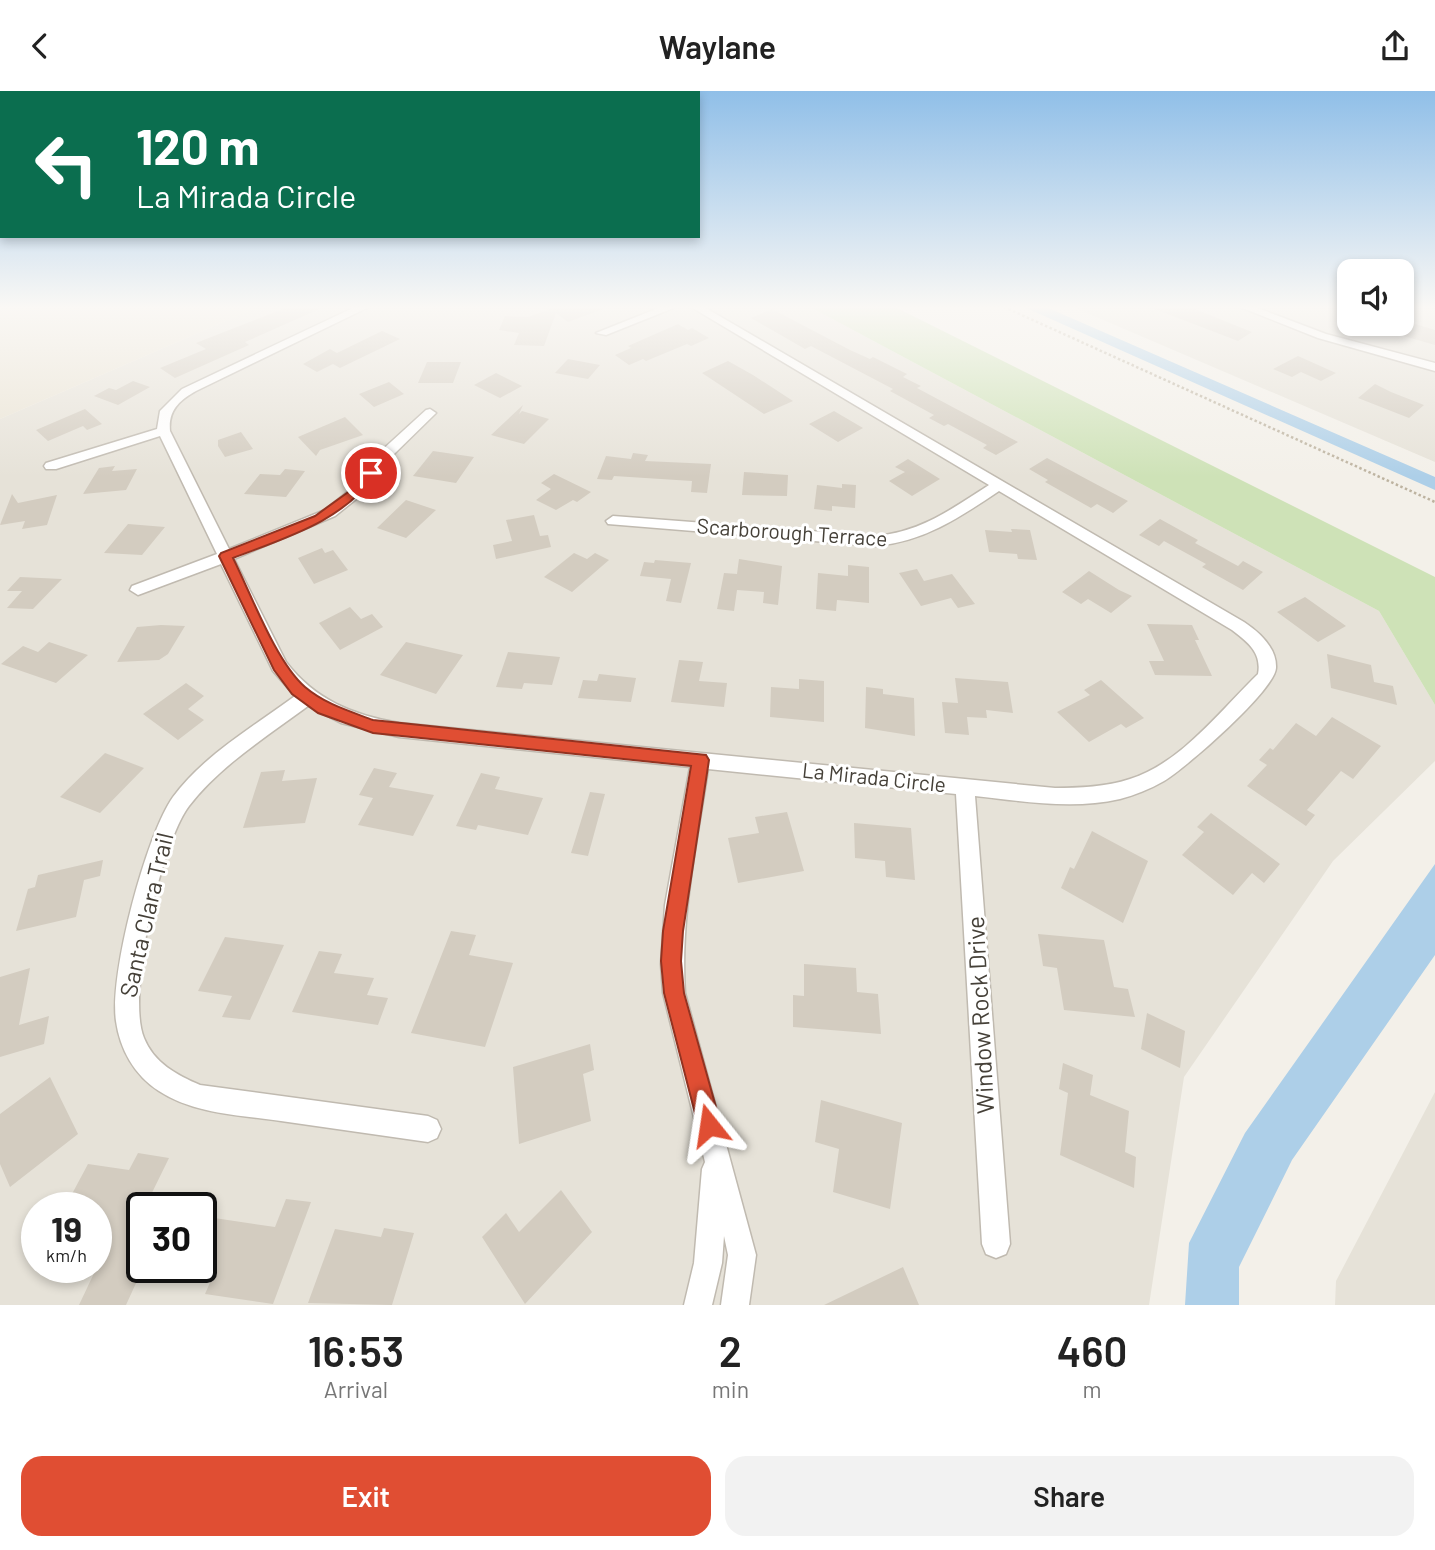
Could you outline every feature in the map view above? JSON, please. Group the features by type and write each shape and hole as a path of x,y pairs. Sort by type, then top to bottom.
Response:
{"street":[{"path":"51,466 164,431 162,421 173,401 192,387 242,364"},
{"name":"La Mirada Circle","path":"164,431 279,666 307,697 347,719 373,726 965,787 1085,796 1138,785 1160,774 1266,677 1268,669 1264,651 1238,626 792,364"},
{"path":"138,590 309,524 340,506 355,493 402,437 430,413"},
{"name":"Scarborough Terrace","path":"613,521 886,541 924,532 999,485"},
{"name":"Santa Clara Trail","path":"307,697 212,768 189,792 171,818 159,845 128,971 124,1004 130,1036 136,1050 155,1075 199,1097 428,1129"},
{"path":"700,760 673,931 671,961 674,993 742,1255 735,1305"},
{"name":"Window Rock Drive","path":"965,787 983,993 984,1066 996,1244"},
{"path":"698,1305 708,1263 716,1151"}],"path":[{"path":"1129,364 1435,502"}],"shaded area":[{"path":"0,364 127,364 0,419"},
{"path":"127,364 916,364 1379,611 1435,705 1435,761 1333,861 1184,1077 1149,1305 0,1305 0,419"},
{"path":"1205,364 1435,364 1435,462"},
{"path":"1435,1092 1435,1305 1335,1305 1336,1281"}],"green space":[{"path":"916,364 1008,364 1435,577 1435,705 1379,611"}],"water":[{"path":"1151,364 1176,364 1435,477 1435,490"},
{"path":"1435,864 1435,955 1292,1160 1239,1267 1239,1305 1185,1305 1189,1243 1245,1133"}],"building":[{"path":"171,364 207,364 175,378 160,368"},
{"path":"303,364 349,364 340,368 333,364 317,372"},
{"path":"426,364 460,364 453,383 418,383"},
{"path":"564,364 600,365 588,379 555,373"},
{"path":"722,364 733,364 793,401 764,414 702,373"},
{"path":"845,364 886,364 907,374 903,377 921,386 917,388 1018,442 996,455 983,448 987,445 948,424 944,426 929,418 934,415 890,391 893,389"},
{"path":"1283,364 1315,364 1336,373 1321,381 1301,372 1292,377 1273,369"},
{"path":"496,373 522,386 500,398 474,385"},
{"path":"133,381 150,387 118,405 94,396 109,388 116,390"},
{"path":"389,382 404,394 374,407 359,394"},
{"path":"1375,384 1424,405 1409,418 1358,398"},
{"path":"523,405 519,414 522,411 549,419 524,444 491,435"},
{"path":"85,409 102,424 87,430 83,426 48,441 36,430"},
{"path":"834,411 863,428 838,442 809,424"},
{"path":"345,417 363,435 320,450 316,456 298,437"},
{"path":"241,432 253,449 225,457 218,446 218,440"},
{"path":"433,451 474,457 456,483 413,476"},
{"path":"633,453 648,455 645,461 711,464 707,493 691,492 692,481 614,476 612,480 597,479 606,456 631,459"},
{"path":"1047,458 1128,501 1113,513 1097,504 1091,508 1045,482 1048,480 1029,469"},
{"path":"908,459 940,479 912,496 889,481 905,472 895,467"},
{"path":"115,466 112,471 137,469 126,490 83,494 99,468"},
{"path":"285,469 305,471 286,497 244,494 260,474 280,475"},
{"path":"744,472 788,475 787,496 742,495"},
{"path":"554,474 591,492 577,502 573,500 556,510 536,500 551,489 541,483"},
{"path":"842,484 856,485 855,508 832,506 832,511 814,509 817,485 842,488"},
{"path":"12,494 18,503 57,495 47,525 22,529 25,521 0,525"},
{"path":"406,500 436,510 406,538 377,528"},
{"path":"534,515 540,536 548,535 551,547 496,559 493,545 512,541 506,520"},
{"path":"1160,519 1198,540 1195,543 1238,566 1243,561 1263,572 1243,590 1202,567 1206,564 1164,541 1159,546 1139,535"},
{"path":"128,524 165,527 142,555 104,553"},
{"path":"1011,529 1030,530 1037,560 1018,559 1017,554 989,552 985,530 1012,532"},
{"path":"322,548 325,553 333,550 348,570 314,584 298,558"},
{"path":"574,553 587,559 595,553 609,560 572,592 544,577"},
{"path":"739,559 782,566 778,605 763,603 764,592 737,590 734,611 717,609 724,573 737,574"},
{"path":"655,560 691,563 681,603 666,601 671,579 640,576 644,562 654,563"},
{"path":"848,565 869,567 869,603 837,600 836,611 816,609 818,573 848,576"},
{"path":"917,569 924,581 952,574 975,604 958,608 951,598 921,606 899,573"},
{"path":"1089,571 1132,596 1111,613 1088,599 1081,604 1062,592"},
{"path":"20,577 62,579 33,609 7,608 22,591 7,591"},
{"path":"1305,597 1346,626 1318,642 1277,612"},
{"path":"350,607 361,619 372,614 383,627 340,650 319,623"},
{"path":"1147,624 1192,625 1199,640 1195,640 1212,676 1155,675 1149,661 1164,661"},
{"path":"185,626 168,654 159,660 117,662 137,627"},
{"path":"49,642 88,655 56,683 1,664 23,646 38,652"},
{"path":"406,642 463,655 436,694 380,675"},
{"path":"508,652 560,657 552,685 524,683 522,689 496,687"},
{"path":"1327,654 1371,665 1374,682 1393,686 1397,705 1331,688"},
{"path":"679,660 703,662 699,681 727,683 724,707 671,702"},
{"path":"599,674 636,678 631,702 578,698 583,680 597,681"},
{"path":"955,678 1008,682 1013,713 986,710 987,718 967,717 969,735 945,733 942,702 958,703"},
{"path":"799,679 824,681 824,722 770,717 771,687 799,689"},
{"path":"1101,680 1144,718 1126,728 1121,724 1089,742 1057,712 1090,695 1084,690"},
{"path":"186,683 204,696 188,709 204,720 178,740 143,714"},
{"path":"866,687 883,689 883,694 914,698 915,736 865,728"},
{"path":"1332,717 1381,746 1353,779 1341,771 1307,810 1315,815 1306,826 1247,786 1267,765 1259,760 1270,748 1273,750 1296,723 1316,736"},
{"path":"105,753 144,768 100,813 60,797"},
{"path":"374,768 397,773 389,787 434,795 413,836 358,825 373,798 359,795"},
{"path":"285,770 282,781 317,778 305,823 243,828 261,772"},
{"path":"481,773 500,777 495,789 543,798 528,835 478,825 476,830 456,826"},
{"path":"590,792 605,794 588,856 571,853"},
{"path":"787,812 804,871 738,883 728,838 759,833 755,817"},
{"path":"1211,813 1280,864 1264,883 1252,873 1233,895 1182,855 1204,832 1197,827"},
{"path":"854,823 911,828 915,880 886,877 885,861 855,858"},
{"path":"1092,831 1148,861 1123,923 1061,888 1070,867 1074,869"},
{"path":"103,860 100,876 84,880 76,917 16,931 28,889 35,887 38,875"},
{"path":"451,931 476,935 469,955 513,963 485,1047 411,1033"},
{"path":"1038,934 1104,940 1114,987 1128,989 1135,1017 1064,1010 1057,968 1043,966"},
{"path":"225,937 284,945 250,1020 222,1017 232,996 198,991"},
{"path":"319,951 342,954 334,973 374,978 367,995 388,998 378,1025 292,1012"},
{"path":"804,964 856,968 857,992 878,994 881,1034 793,1027 793,995 804,996"},
{"path":"30,968 19,1025 49,1016 44,1044 0,1057 0,977"},
{"path":"1147,1013 1185,1031 1180,1068 1141,1049"},
{"path":"590,1044 594,1070 583,1074 591,1121 519,1144 513,1067"},
{"path":"1063,1063 1093,1075 1090,1095 1129,1111 1125,1152 1136,1157 1134,1188 1060,1155 1068,1093 1059,1089"},
{"path":"50,1077 78,1134 10,1187 0,1164 0,1114"},
{"path":"821,1100 902,1123 890,1209 833,1192 839,1149 815,1142"},
{"path":"138,1153 169,1158 152,1192 126,1192 126,1283 136,1283 126,1305 79,1305 89,1283 112,1283 112,1192 73,1192 88,1164 129,1170"},
{"path":"561,1190 592,1232 525,1304 482,1237 506,1213 519,1232"},
{"path":"286,1199 311,1202 273,1304 205,1294 210,1283 217,1283 217,1218 275,1227"},
{"path":"384,1228 414,1233 392,1305 308,1303 335,1229 381,1237"},
{"path":"903,1267 919,1305 824,1305"}],"route":[{"path":"371,473 355,493 320,519 225,556 279,666 298,690 324,708 347,719 373,726 700,760 673,931 671,961 674,993 709,1125"}]}
